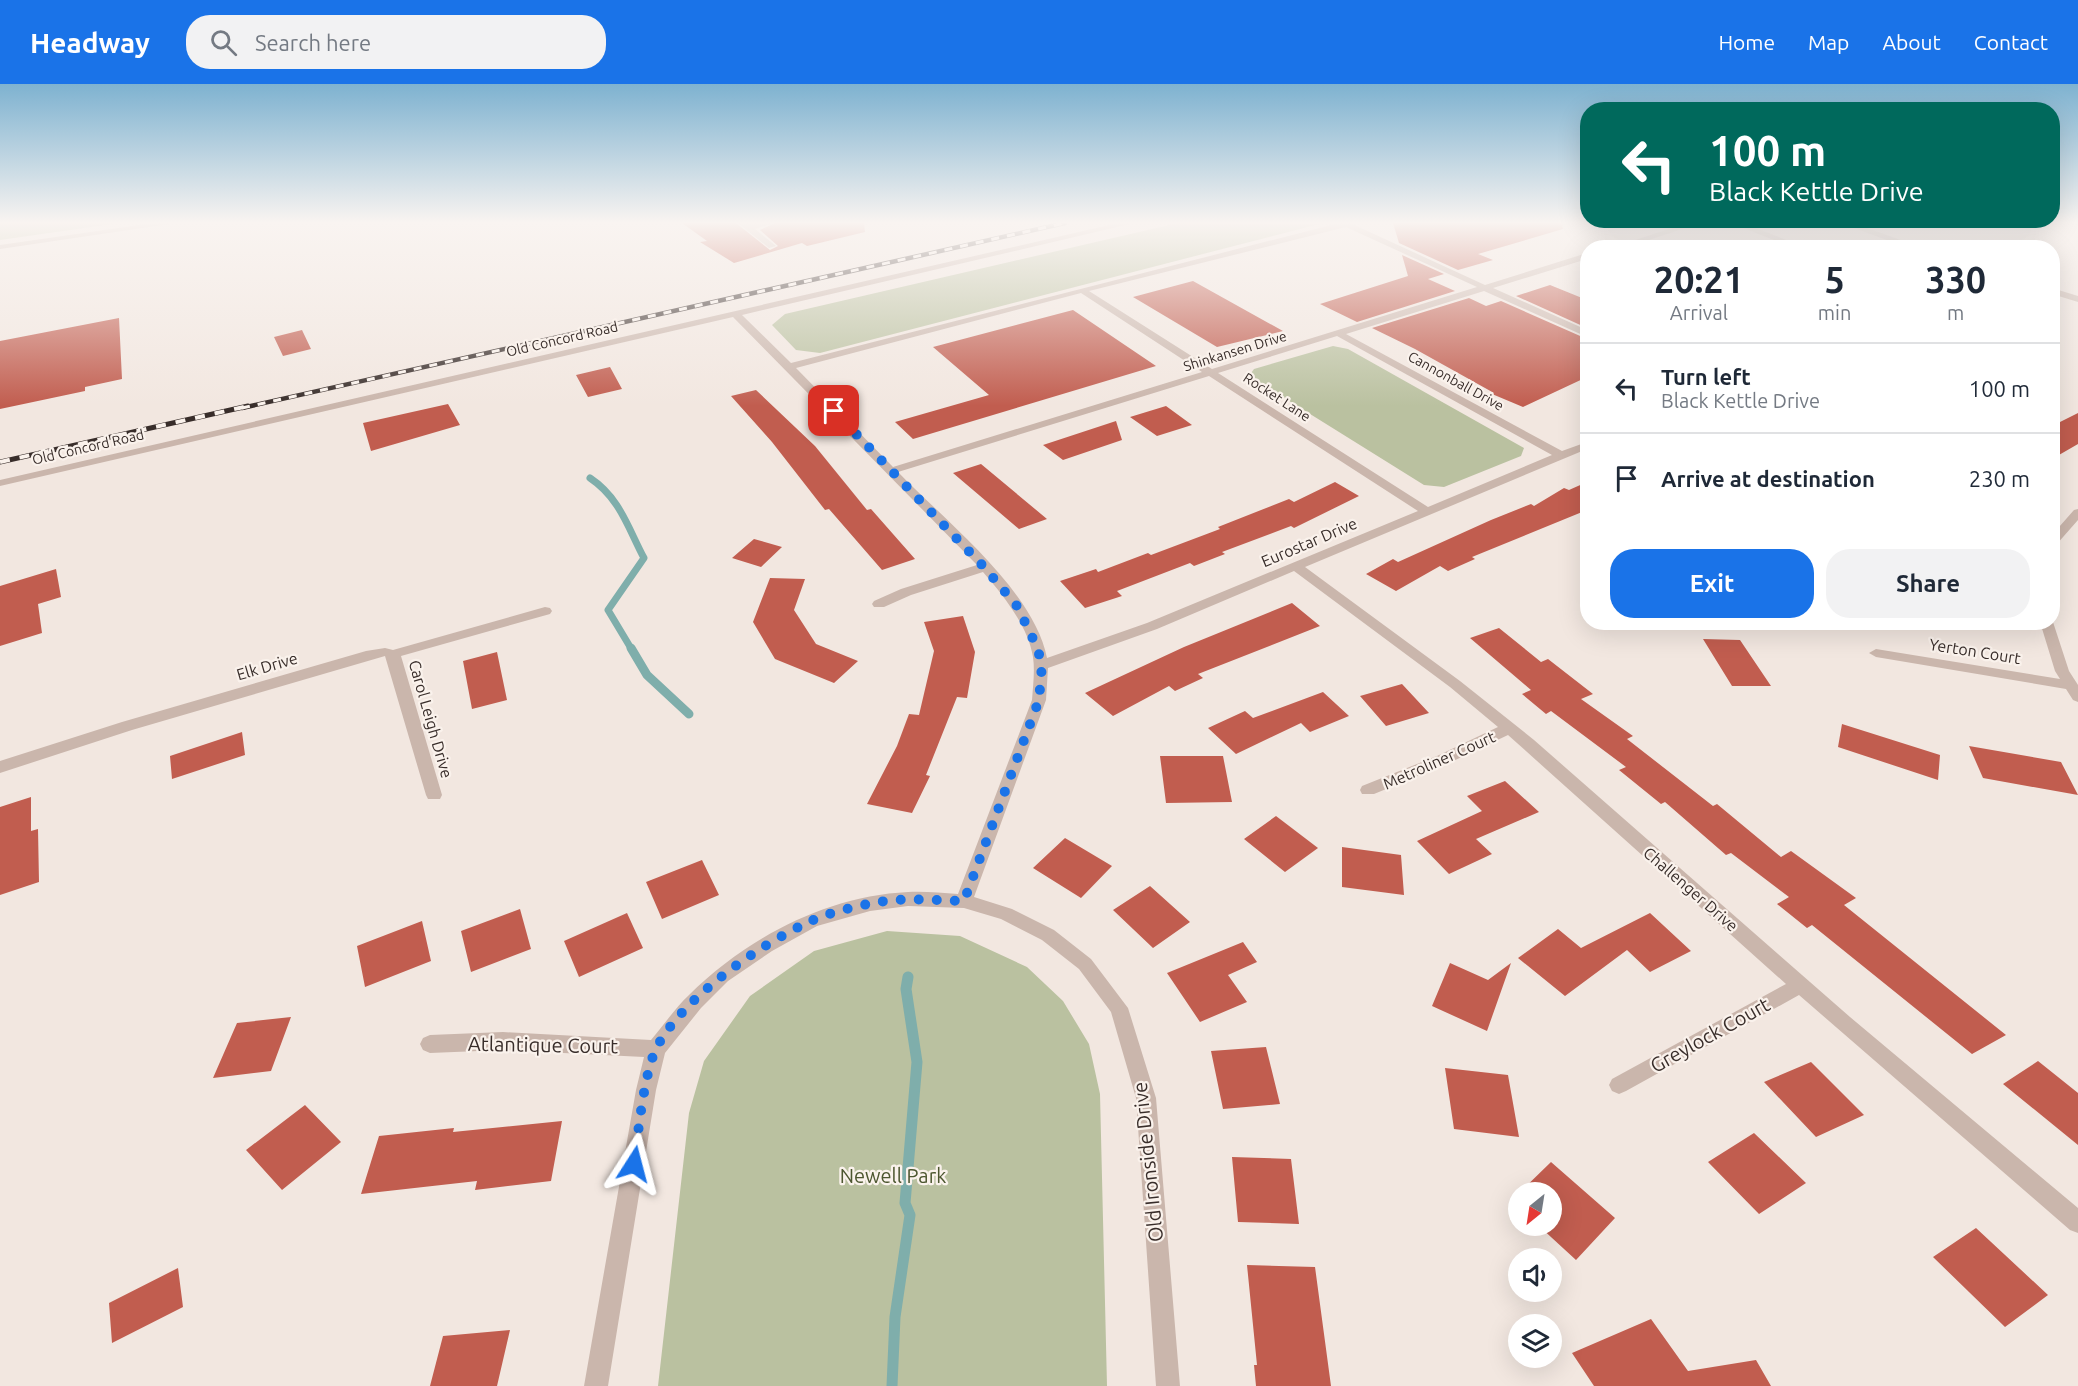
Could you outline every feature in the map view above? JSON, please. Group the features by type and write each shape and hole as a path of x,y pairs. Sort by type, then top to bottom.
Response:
{"street":[{"name":"Old Concord Road","path":"0,483 866,284"},
{"path":"791,366 1107,284"},
{"path":"1477,284 1580,331"},
{"name":"Shinkansen Drive","path":"891,471 1016,435 1495,284"},
{"name":"Rocket Lane","path":"1082,290 1425,510"},
{"path":"2060,293 2078,299"},
{"path":"735,314 791,366 984,567 1017,606 1037,647 1042,665 1039,700 964,901"},
{"name":"Cannonball Drive","path":"1338,333 1560,455"},
{"name":"Eurostar Drive","path":"1042,665 1152,626 1425,510 1580,448"},
{"path":"2060,533 2078,513"},
{"name":"Challenger Drive","path":"1294,566 1455,684 1509,728 1801,985 2078,1222"},
{"path":"879,604 906,592 984,567"},
{"name":"Elk Drive","path":"0,767 127,726 371,654 385,652 393,654 545,611"},
{"path":"2049,630 2051,642 2069,685 2078,697"},
{"name":"Yerton Court","path":"1876,653 2069,685"},
{"name":"Carol Leigh Drive","path":"393,654 434,795"},
{"name":"Metroliner Court","path":"1368,790 1442,760 1509,728"},
{"name":"Old Ironside Drive","path":"596,1386 646,1090 656,1049 694,1002 722,976 766,946 812,920 879,902 908,899 964,901 1006,914 1048,935 1085,964 1119,1008 1146,1098 1168,1386"},
{"name":"Greylock Court","path":"1619,1085 1801,985"},
{"name":"Atlantique Court","path":"430,1044 503,1041 656,1049"}],"green space":[{"path":"916,284 1088,284 820,353 796,350 772,325 785,314"},
{"path":"1333,346 1348,349 1524,448 1521,456 1444,487 1424,485 1249,376 1254,369"},
{"name":"Newell Park","path":"887,931 960,936 1027,967 1063,1001 1089,1044 1100,1094 1107,1386 658,1386 689,1113 704,1061 750,996 814,951"}],"building":[{"path":"1183,284 1198,284 1283,331 1217,347 1133,297"},
{"path":"1384,284 1439,284 1455,291 1357,322 1320,304"},
{"path":"1550,285 1580,297 1580,325 1516,296"},
{"path":"1469,298 1486,306 1501,301 1580,336 1580,380 1523,407 1492,394 1494,393 1415,349 1372,328"},
{"path":"1073,310 1156,366 913,439 895,422 989,395 933,347"},
{"path":"119,318 122,379 85,387 85,391 0,409 0,341"},
{"path":"302,330 311,349 283,356 274,337"},
{"path":"610,367 622,389 588,397 576,375"},
{"path":"756,390 815,446 867,510 871,509 915,559 882,570 829,509 825,510 772,442 731,396"},
{"path":"448,404 460,425 371,451 363,423"},
{"path":"1166,406 1192,425 1157,436 1130,417"},
{"path":"2078,413 2078,444 2060,454 2060,422"},
{"path":"1116,421 1122,440 1063,460 1043,445"},
{"path":"981,464 1047,519 1019,529 953,473"},
{"path":"1335,482 1359,496 1294,528 1291,526 1222,552 1225,554 1194,566 1190,563 1117,591 1122,596 1085,608 1060,581 1096,569 1098,572 1148,553 1151,555 1220,529 1218,527 1289,499 1294,502"},
{"path":"1580,485 1580,513 1472,557 1475,559 1448,571 1440,566 1396,591 1366,574 1393,559 1398,562 1491,520 1531,504 1534,506 1564,488 1569,490"},
{"path":"754,539 782,547 761,567 732,558"},
{"path":"56,569 61,597 38,604 42,633 0,646 0,586"},
{"path":"770,578 805,579 794,610 816,644 858,661 834,683 775,659 753,622"},
{"path":"1292,603 1320,626 1198,674 1203,678 1175,691 1169,686 1113,716 1085,693 1184,647"},
{"path":"963,616 975,652 967,698 957,697 926,775 930,776 912,813 867,804 897,746 909,714 919,715 934,651 924,622"},
{"path":"1499,628 1541,662 1548,659 1593,694 1581,699 1633,736 1627,739 1713,806 1717,804 1781,857 1791,851 1856,898 1844,905 2006,1035 1972,1054 1812,925 1807,928 1777,904 1789,897 1731,853 1726,855 1665,802 1661,804 1619,770 1626,767 1551,711 1546,714 1522,694 1531,690 1470,638"},
{"path":"1703,639 1740,640 1771,686 1732,686"},
{"path":"497,652 507,700 472,709 463,661"},
{"path":"1402,684 1429,713 1386,726 1360,696"},
{"path":"1323,692 1349,716 1310,732 1301,723 1236,754 1208,728 1245,711 1253,718"},
{"path":"1842,724 1940,755 1938,780 1838,747"},
{"path":"242,732 245,755 172,779 170,756"},
{"path":"1969,746 2061,762 2078,795 1983,778"},
{"path":"1160,756 1223,756 1232,802 1166,803"},
{"path":"1505,781 1539,812 1476,839 1492,854 1449,874 1417,841 1482,811 1467,796"},
{"path":"31,797 31,831 38,829 39,882 0,895 0,807"},
{"path":"1276,816 1318,848 1285,872 1244,839"},
{"path":"1065,838 1112,866 1081,898 1033,868"},
{"path":"1342,847 1401,855 1404,895 1342,887"},
{"path":"702,860 719,895 662,919 646,882"},
{"path":"1150,886 1190,922 1153,948 1113,910"},
{"path":"520,909 531,949 471,972 461,931"},
{"path":"627,913 643,948 579,977 564,941"},
{"path":"1650,913 1691,951 1650,972 1627,950 1565,996 1518,958 1558,929 1581,948"},
{"path":"422,921 431,961 365,987 357,946"},
{"path":"1243,942 1257,962 1228,975 1247,1002 1200,1022 1167,973"},
{"path":"1450,963 1488,980 1511,963 1487,1031 1432,1006"},
{"path":"291,1017 271,1071 213,1078 237,1023"},
{"path":"1266,1047 1280,1104 1223,1109 1211,1051"},
{"path":"2038,1061 2078,1093 2078,1145 2003,1084"},
{"path":"1811,1062 1864,1115 1816,1137 1764,1082"},
{"path":"1445,1068 1508,1075 1519,1137 1454,1129"},
{"path":"305,1105 341,1142 282,1190 246,1150"},
{"path":"562,1121 551,1181 475,1190 477,1181 361,1194 379,1136 454,1128 453,1132"},
{"path":"1754,1133 1806,1183 1759,1214 1708,1162"},
{"path":"1232,1157 1291,1159 1299,1224 1238,1222"},
{"path":"1551,1162 1615,1218 1576,1260 1550,1236 1562,1236 1562,1182 1530,1182"},
{"path":"1976,1228 2048,1295 2005,1327 1933,1257"},
{"path":"1247,1265 1315,1267 1331,1386 1256,1386 1254,1365 1257,1365"},
{"path":"178,1268 183,1307 112,1343 109,1303"},
{"path":"1651,1319 1688,1371 1756,1360 1771,1386 1594,1386 1572,1353"},
{"path":"510,1330 497,1386 430,1386 443,1336"}],"waterway":[{"path":"590,478 616,504 644,558 608,610 632,650"},
{"path":"631,648 647,675 689,714"},
{"path":"892,1386 895,1317 910,1215 905,1203 917,1062 906,989 908,977"}],"railway":[{"path":"242,408 795,284"},
{"path":"0,462 248,406"}],"route":[{"path":"634,1164 646,1090 656,1049 664,1035 722,976 766,946 812,920 870,904 908,899 964,901 1039,700 1042,665 1037,647 1017,606 984,567 834,411"}]}
